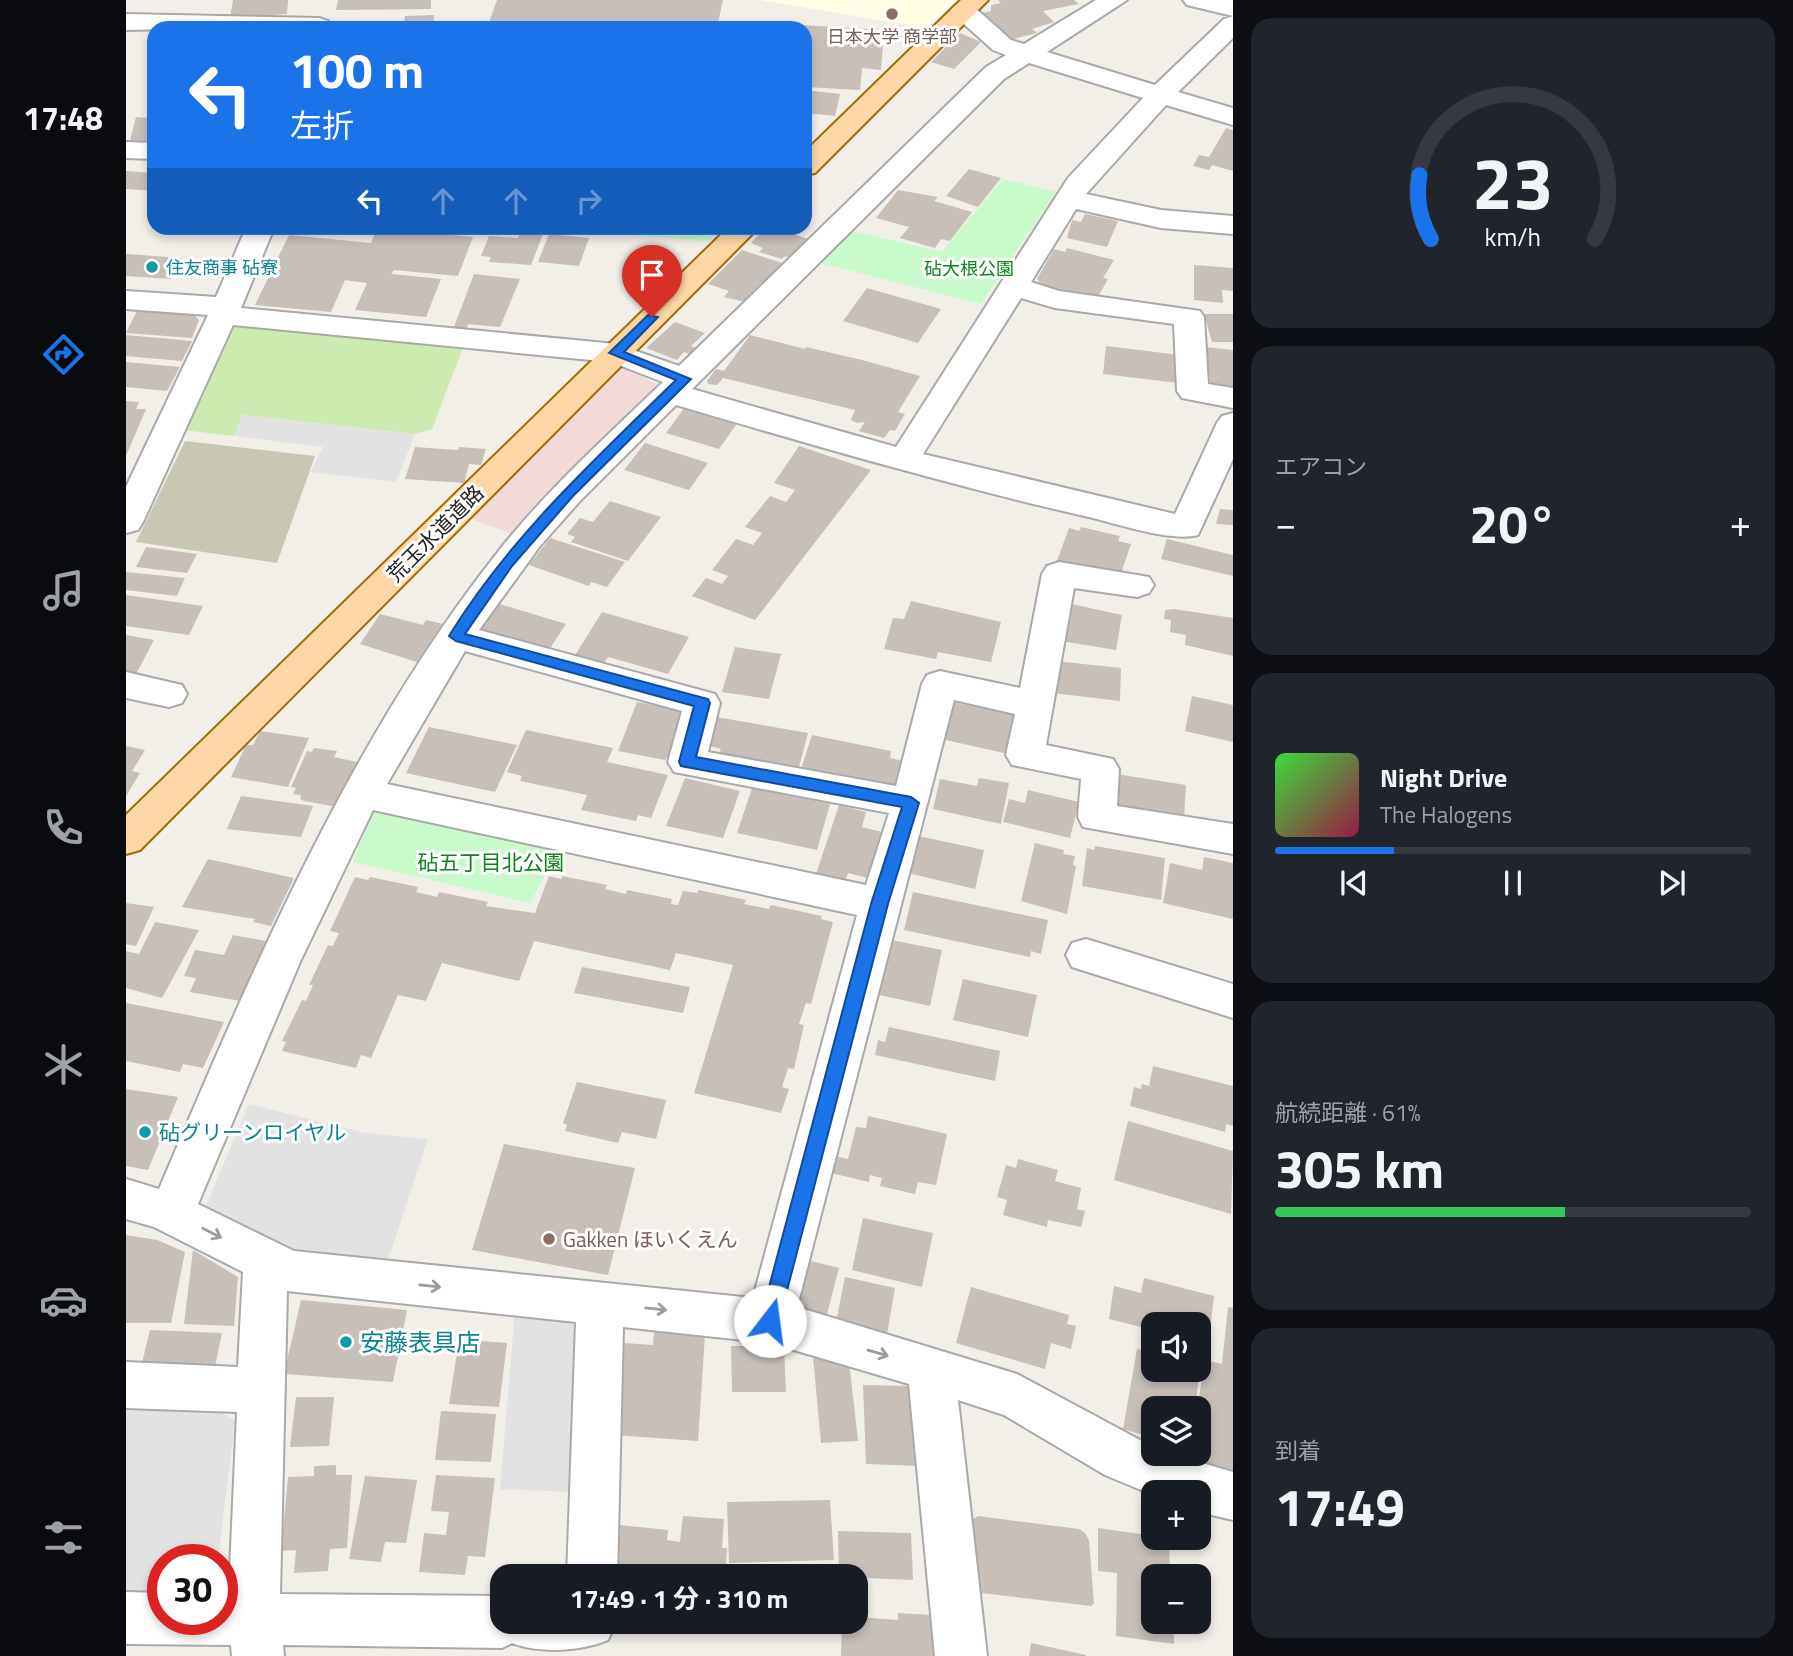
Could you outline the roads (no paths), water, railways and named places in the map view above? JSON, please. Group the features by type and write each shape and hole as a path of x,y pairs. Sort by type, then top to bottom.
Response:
{"main road":[{"path":"812,160 969,6"},
{"name":"荒玉水道道路","path":"126,839 737,235"}],"street":[{"path":"319,21 321,0"},
{"path":"171,1214 250,1023 324,863 361,793 456,636 507,563 568,493 810,252 874,195 937,128 995,73 1023,53 1114,0"},
{"path":"1196,0 1233,8"},
{"path":"969,6 1002,45 1233,117"},
{"path":"138,15 228,21"},
{"path":"903,461 1078,184 1161,94 1233,24"},
{"path":"126,150 147,151"},
{"path":"1069,199 1161,219 1233,225"},
{"path":"126,522 225,311 257,235"},
{"path":"1012,285 1055,299 1189,317 1194,391 1233,397"},
{"path":"126,300 615,353 678,386 903,461 1092,509 1186,527 1233,423"},
{"path":"1137,585 1059,574 1025,755 1100,769 1097,817 1233,839"},
{"path":"456,636 702,703 687,762 911,803"},
{"path":"770,1321 880,904 911,803 940,684 1035,705"},
{"path":"126,685 169,694"},
{"path":"361,793 880,904"},
{"path":"1086,955 1233,1002"},
{"path":"126,1199 171,1214 268,1263 293,1272 770,1321 931,1368 1017,1397 1122,1458 1190,1486 1233,1496"},
{"path":"256,1638 254,1500 262,1391 262,1290 268,1263"},
{"path":"592,1564 600,1304"},
{"path":"931,1368 961,1656"},
{"path":"126,1385 262,1391"},
{"path":"126,1618 256,1638 490,1623"}],"place":[{"name":"日本大学 商学部","path":"892,14"},
{"name":"住友商事 砧寮","path":"152,267"},
{"name":"砧グリーンロイヤル","path":"145,1132"},
{"name":"Gakken ほいくえん","path":"549,1239"},
{"name":"安藤表具店","path":"346,1342"}],"park label":[{"name":"砧大根公園","path":"969,268"},
{"name":"砧五丁目北公園","path":"491,862"}]}
